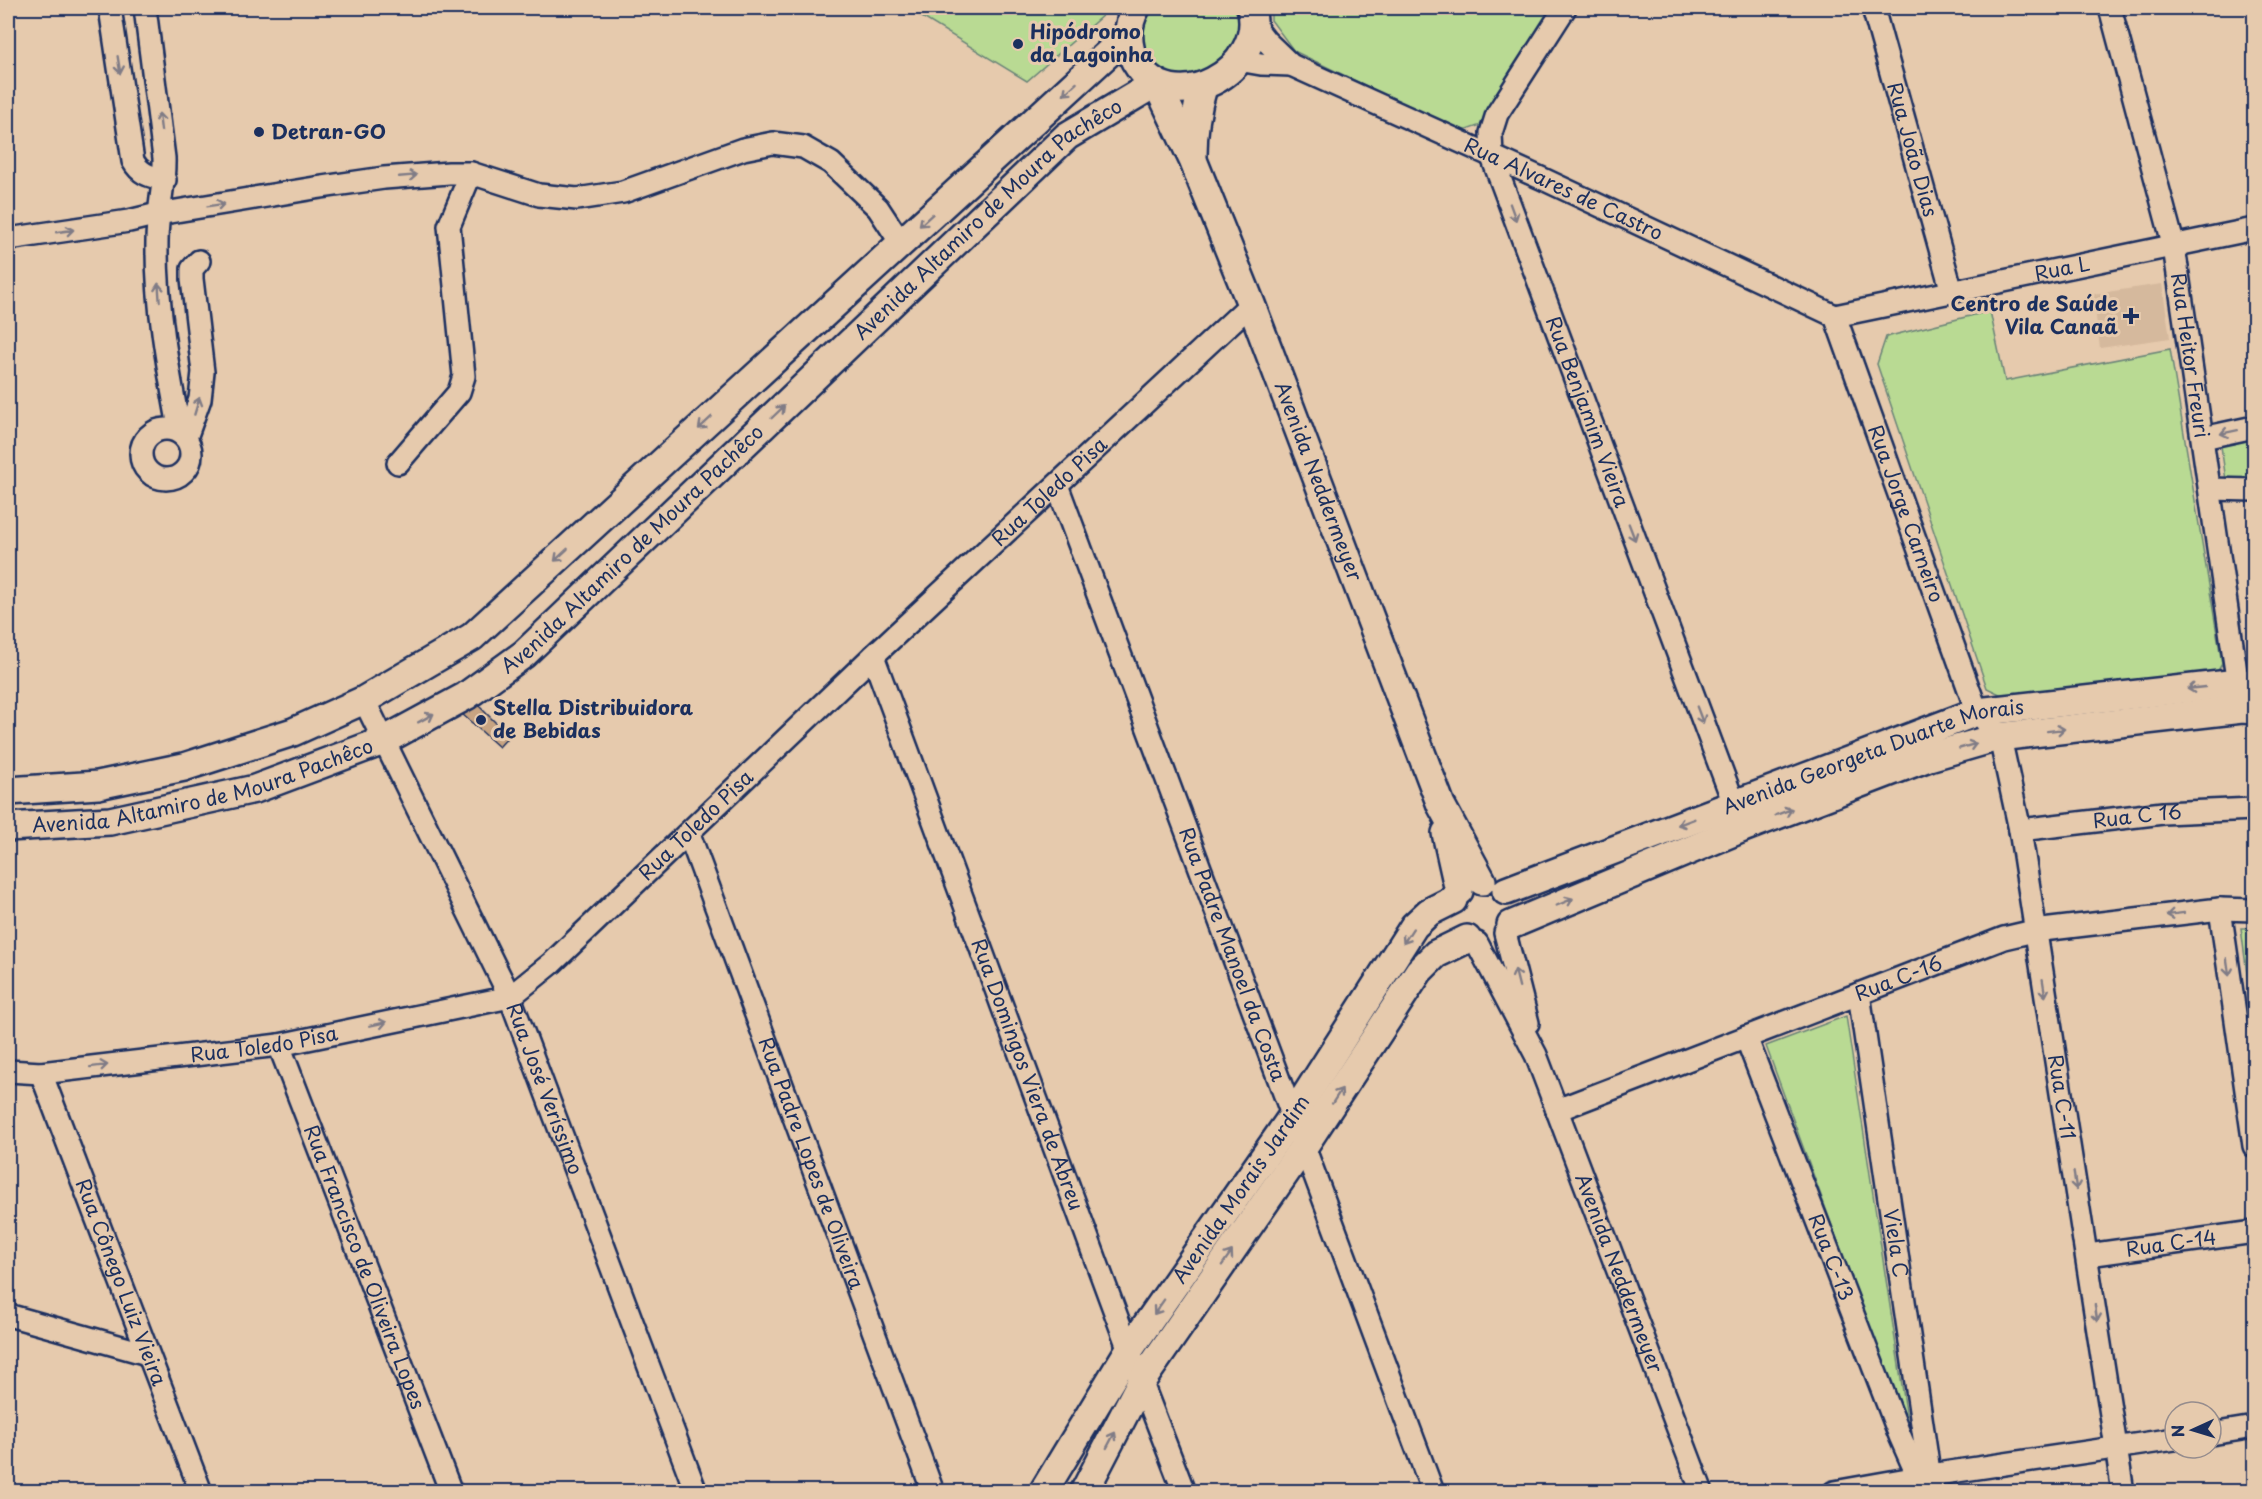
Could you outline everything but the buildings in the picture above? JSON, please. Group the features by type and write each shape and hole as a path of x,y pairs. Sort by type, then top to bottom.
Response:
{"main road":[{"path":"1128,35 1136,8"},
{"path":"1156,83 1172,89 1188,90 1214,82 1238,60 1249,44 1253,17"},
{"name":"Avenida Neddermeyer","path":"1128,35 1132,54 1141,71 1156,83 1193,160 1251,304 1440,805 1475,891"},
{"name":"Avenida Altamiro de Moura Pachêco","path":"8,791 98,785 184,767 293,732 364,700 472,637 1128,35"},
{"name":"Avenida Altamiro de Moura Pachêco","path":"8,828 110,821 255,789 383,741 466,696 524,654 1067,136 1156,83"},
{"name":"Avenida Neddermeyer","path":"1193,160 1196,109 1203,87"},
{"name":"Avenida Georgeta Duarte Morais","path":"1853,772 1929,757 1998,737 2247,696"},
{"name":"Avenida Georgeta Duarte Morais","path":"1475,891 1738,815 1853,772 1977,712 2247,696"},
{"name":"Avenida Georgeta Duarte Morais","path":"1508,929 1738,815"},
{"path":"1475,891 1513,907 1508,929 1497,940 1487,943 1472,941 1455,927 1452,918 1475,891"},
{"name":"Avenida Morais Jardim","path":"1043,1491 1129,1350 1294,1114 1414,926 1429,912 1475,891"},
{"name":"Avenida Morais Jardim","path":"1084,1491 1141,1382 1304,1146 1419,970 1436,954 1472,941"}],"street":[{"path":"110,8 133,161 138,170 145,175 165,180"},
{"path":"145,8 164,158 165,180 158,214 157,267 169,375 183,435 200,399 203,372 192,279 192,269 199,261"},
{"name":"Rua Benjamim Vieira","path":"1565,8 1497,114 1491,133 1492,157 1738,815"},
{"name":"Rua João Dias","path":"1873,8 1952,292"},
{"name":"Rua Heitor Freuri","path":"2110,8 2174,247 2210,489 2247,696"},
{"name":"Rua Alvares de Castro","path":"1253,17 1265,40 1291,64 1835,316"},
{"name":"Rua Alvares de Castro","path":"1238,60 1261,64 1291,64"},
{"path":"8,239 384,178 471,173 539,195 577,199 623,192 742,149 773,144 803,147 831,163 878,208 901,243"},
{"path":"398,463 459,392 464,376 449,226 471,173"},
{"name":"Rua L","path":"1835,316 2254,230"},
{"name":"Rua Toledo Pisa","path":"8,1071 41,1073 279,1045 510,997 552,963 873,656 1251,304"},
{"name":"Rua Jorge Carneiro","path":"1835,316 1977,712"},
{"path":"162,323 196,319"},
{"path":"169,375 203,372"},
{"path":"2203,438 2254,427"},
{"name":"Rua Padre Manoel da Costa","path":"1058,485 1433,1491"},
{"path":"2210,489 2254,490"},
{"name":"Rua Domingos Viera de Abreu","path":"873,656 1129,1350 1184,1491"},
{"name":"Rua José Veríssimo","path":"364,700 510,997 696,1491"},
{"name":"Rua C-11","path":"1977,712 1998,737 2020,830 2123,1491"},
{"name":"Rua C 16","path":"2020,830 2163,813 2254,809"},
{"name":"Rua Padre Lopes de Oliveira","path":"689,834 933,1491"},
{"path":"2220,909 2254,1146"},
{"name":"Rua C-16","path":"1557,1110 2004,938 2034,930 2220,909 2254,910"},
{"name":"Avenida Neddermeyer","path":"1508,929 1536,1055 1699,1491"},
{"name":"Avenida Neddermeyer","path":"1472,941 1536,1055"},
{"name":"Viela C","path":"1858,994 1926,1481"},
{"name":"Rua C-13","path":"1746,1037 1896,1425 1926,1481"},
{"name":"Rua Francisco de Oliveira Lopes","path":"279,1045 451,1491"},
{"name":"Rua Cônego Luiz Vieira","path":"41,1073 201,1491"},
{"name":"Rua C-14","path":"2088,1255 2254,1232"},
{"path":"8,1316 147,1354"},
{"path":"2223,1432 2254,1427"},
{"path":"1834,1491 1926,1481 2163,1441"}],"shaded area":[{"name":"Centro de Saúde Vila Canaã","path":"2162,284 2170,338 2100,348 2093,294"}],"green space":[{"name":"Hipódromo da Lagoinha","path":"907,8 1111,8 1027,81"},
{"path":"1149,8 1247,8 1245,44 1194,83 1148,69 1137,27"},
{"path":"1271,8 1553,8 1481,125 1461,132 1294,51 1271,20"},
{"path":"1990,311 2005,381 2170,349 2222,664 2214,677 2008,698 1987,688 1877,364 1886,337"},
{"path":"2254,439 2254,481 2226,480 2221,446"},
{"path":"2241,928 2254,928 2254,1028"},
{"path":"1846,1016 1910,1438 1766,1046"}],"place":[{"name":"Hipódromo da Lagoinha","path":"1018,44"},
{"name":"Detran-GO","path":"259,132"},
{"name":"Centro de Saúde Vila Canaã","path":"2131,316"},
{"name":"Stella Distribuidora de Bebidas","path":"481,720"}]}
